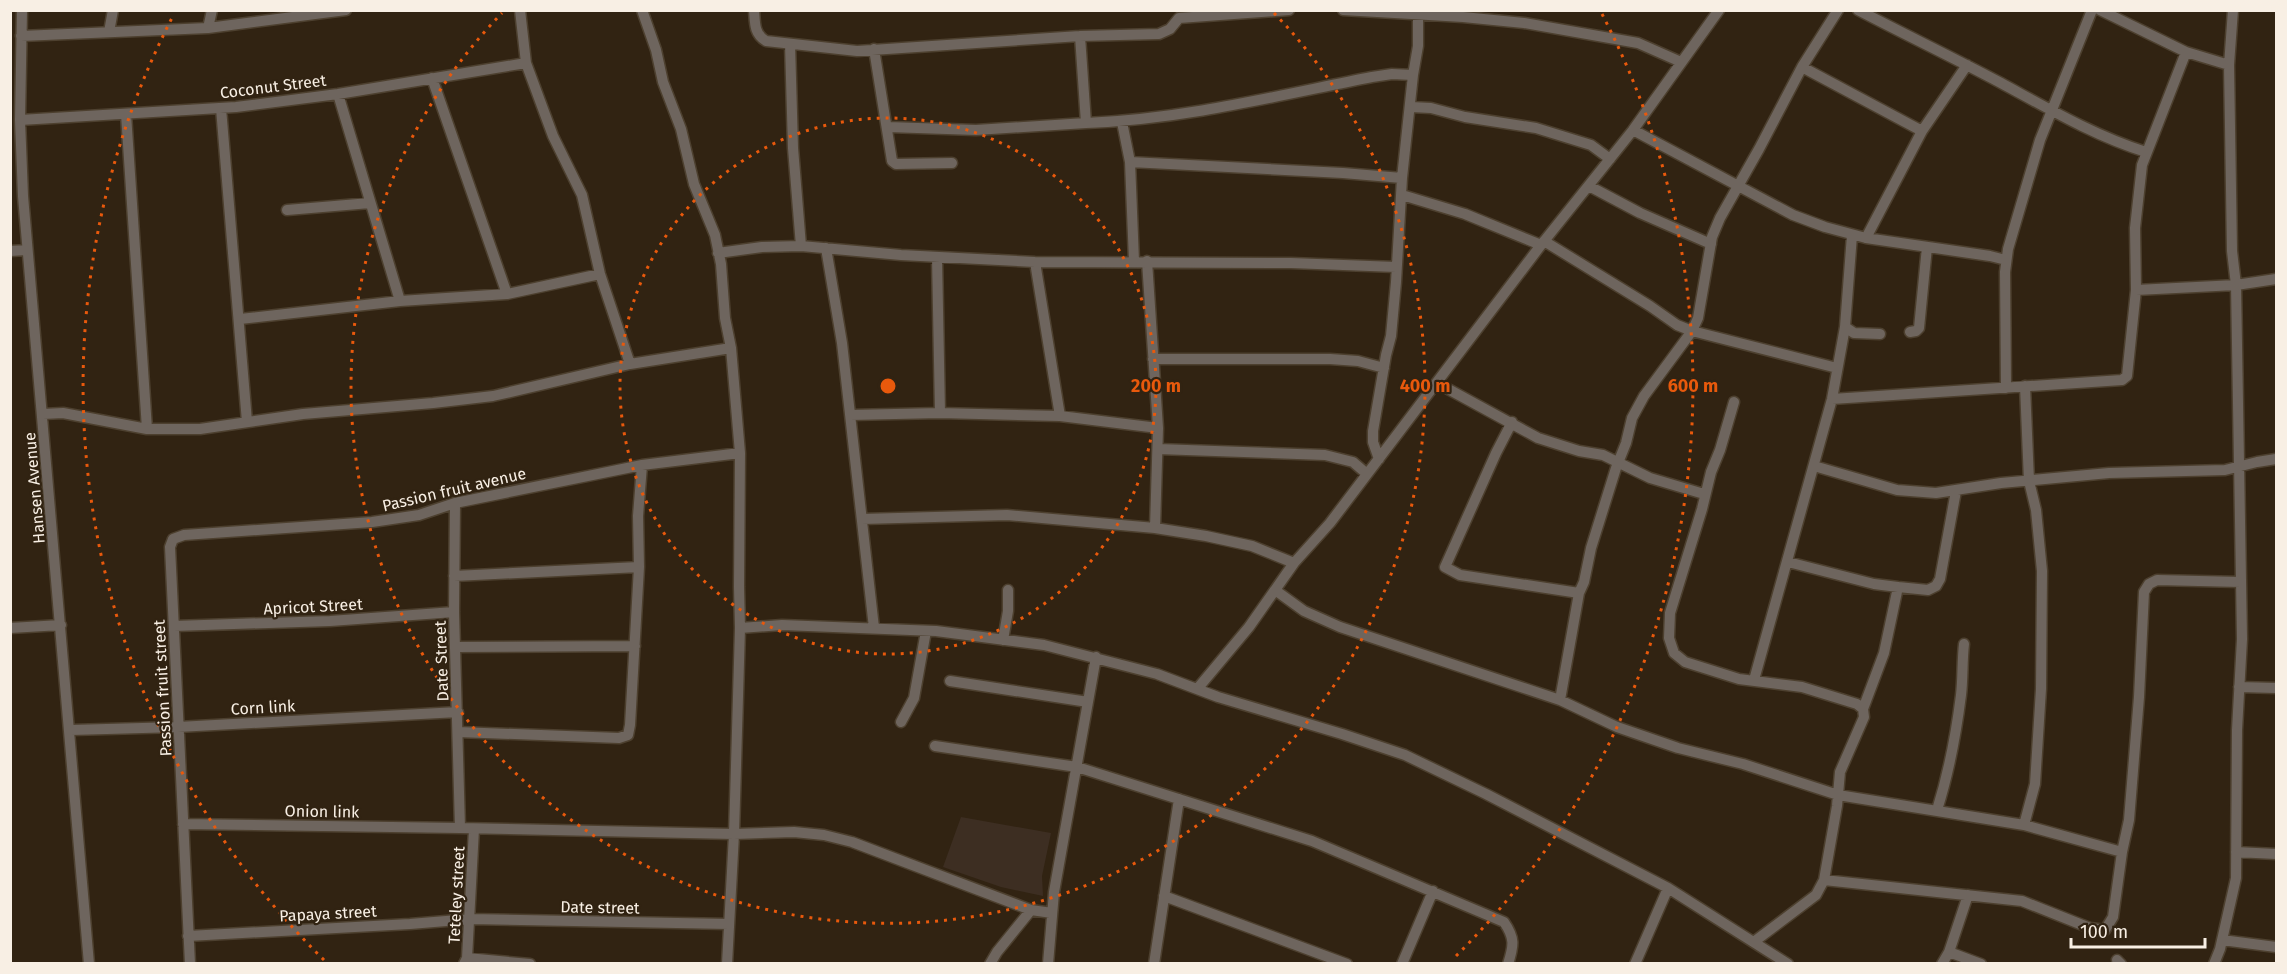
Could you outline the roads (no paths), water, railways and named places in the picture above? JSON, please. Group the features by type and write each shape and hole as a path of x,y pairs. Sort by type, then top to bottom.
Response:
{"street":[{"name":"Hansen Avenue","path":"22,10 20,120 16,146 43,414 89,963"},
{"path":"110,32 113,10"},
{"path":"208,28 212,10"},
{"path":"21,36 208,28 346,10"},
{"path":"520,10 526,63 553,136 582,195 600,274 630,364"},
{"path":"642,10 656,50 663,82 681,129 694,184 715,235 731,348 740,453 740,628 734,834 727,963"},
{"path":"754,10 759,37 766,41 857,51 1080,36 1159,34 1170,29 1179,14 1289,10"},
{"path":"1343,10 1418,13 1524,23 1638,43 1682,62"},
{"path":"1198,688 1249,627 1294,563 1330,523 1543,243 1633,130 1719,10"},
{"path":"1560,700 1579,593 1632,418 1644,396 1692,331 1698,318 1711,244 1720,218 1802,68 1838,10"},
{"path":"1858,10 2104,137 2146,152"},
{"path":"2006,388 2006,260 2021,201 2052,111 2092,10"},
{"path":"2100,10 2186,52 2229,65"},
{"path":"2217,962 2236,878 2242,639 2236,285 2232,251 2229,65 2233,10"},
{"path":"1379,459 1372,437 1391,336 1402,178 1418,46 1418,13"},
{"path":"1080,36 1086,123"},
{"path":"790,44 793,147 801,246"},
{"path":"874,49 892,161 896,164 952,163"},
{"path":"1832,399 2122,380 2127,376 2136,290 2135,228 2138,190 2146,152 2186,52"},
{"name":"Coconut Street","path":"20,120 221,108 338,94 526,63"},
{"path":"1866,238 1922,131 1967,65"},
{"path":"1802,68 1922,131"},
{"path":"888,127 976,130 1122,122 1208,111 1372,77 1392,74 1413,75"},
{"path":"432,78 507,294"},
{"path":"338,94 400,301"},
{"path":"1411,106 1536,128 1584,142 1610,159"},
{"path":"221,108 247,422"},
{"path":"126,114 147,429"},
{"path":"1122,122 1130,162 1134,261"},
{"path":"1633,130 1793,215 1866,238 2006,260"},
{"path":"1130,162 1402,178"},
{"path":"1589,186 1640,213 1711,244"},
{"path":"1402,195 1465,214 1543,243 1650,306 1677,325 1692,331 1837,368"},
{"path":"287,210 370,203"},
{"path":"1754,680 1832,399 1845,327 1852,234"},
{"path":"718,253 762,247 801,246 901,255 1035,262 1147,261 1396,267"},
{"path":"1910,332 1919,328 1928,247"},
{"path":"826,248 842,343 874,628"},
{"path":"10,251 27,250"},
{"path":"937,257 940,413"},
{"path":"1147,261 1158,428 1155,528"},
{"path":"1035,262 1060,416"},
{"path":"240,319 400,301 507,294 600,274"},
{"path":"2136,290 2236,285 2277,279"},
{"path":"1845,327 1854,333 1880,334"},
{"path":"43,414 63,413 147,429 200,429 303,414 493,396 630,364 731,348"},
{"path":"1153,359 1330,359 1358,361 1384,368"},
{"path":"1437,382 1538,438 1579,451 1603,455 1650,478 1704,494"},
{"path":"2024,825 2035,784 2041,689 2042,571 2036,510 2029,481 2025,386"},
{"path":"1734,402 1704,494 1702,509 1670,613 1669,638 1674,653 1685,662 1739,679 1771,685 1802,687 1857,704 1863,710"},
{"path":"850,415 940,413 1060,416 1158,428"},
{"path":"1512,422 1446,567 1460,575 1579,593"},
{"path":"1158,449 1325,454 1353,462 1367,474"},
{"name":"Passion fruit avenue","path":"173,539 184,535 372,522 418,515 455,503 642,465 740,453"},
{"path":"1814,466 1897,490 1936,493 1993,484 2109,473 2203,472 2277,459"},
{"path":"458,732 619,738 628,735 635,646 639,567 638,516 642,465"},
{"path":"1788,562 1874,584 1928,590 1936,586 1940,579 1956,491"},
{"name":"Date Street","path":"455,503 454,612 460,823"},
{"path":"862,519 1006,515 1155,528 1252,546 1294,563"},
{"name":"Passion fruit street","path":"173,539 170,547 188,936"},
{"path":"454,576 639,567"},
{"path":"1824,880 2022,901 2090,927 2105,930 2113,917 2129,820 2138,718 2144,592 2149,584 2157,580 2241,582"},
{"path":"1755,941 1816,895 1824,880 1840,772 1864,717 1863,710 1884,653 1898,587"},
{"path":"1003,639 1008,610 1008,590"},
{"path":"1275,590 1304,611 1340,627 1560,700 1617,726 1678,748 1743,764 1838,795 2024,825 2122,852"},
{"name":"Apricot Street","path":"174,626 330,621 454,612"},
{"path":"10,628 61,625"},
{"path":"740,628 782,625 874,628 1003,639 1044,645 1157,674 1405,755 1668,888 1788,963"},
{"path":"901,722 914,698 926,631"},
{"path":"1937,810 1948,775 1962,693 1964,644"},
{"path":"455,647 635,646"},
{"path":"1048,963 1060,850 1096,657"},
{"path":"950,681 1088,702"},
{"path":"2239,687 2277,688"},
{"name":"Corn link","path":"70,730 178,727 458,712"},
{"path":"935,746 1077,767 1312,841 1504,922 1512,933 1513,949 1508,963"},
{"path":"1154,963 1179,799"},
{"name":"Onion link","path":"183,825 460,823 474,829 734,834 794,832 824,835 852,842 1031,910 1052,913"},
{"name":"Teteley street","path":"466,961 474,829"},
{"path":"2236,852 2277,854"},
{"path":"1635,963 1668,888"},
{"path":"1402,963 1432,891"},
{"path":"1942,963 1949,952 1968,895"},
{"path":"1164,896 1347,963"},
{"path":"990,963 1031,910"},
{"name":"Date street","path":"470,919 729,924"},
{"name":"Papaya street","path":"188,936 470,919"},
{"path":"188,936 190,963"},
{"path":"2222,940 2277,947"},
{"path":"1949,952 1981,963"},
{"path":"466,961 530,963"}]}
